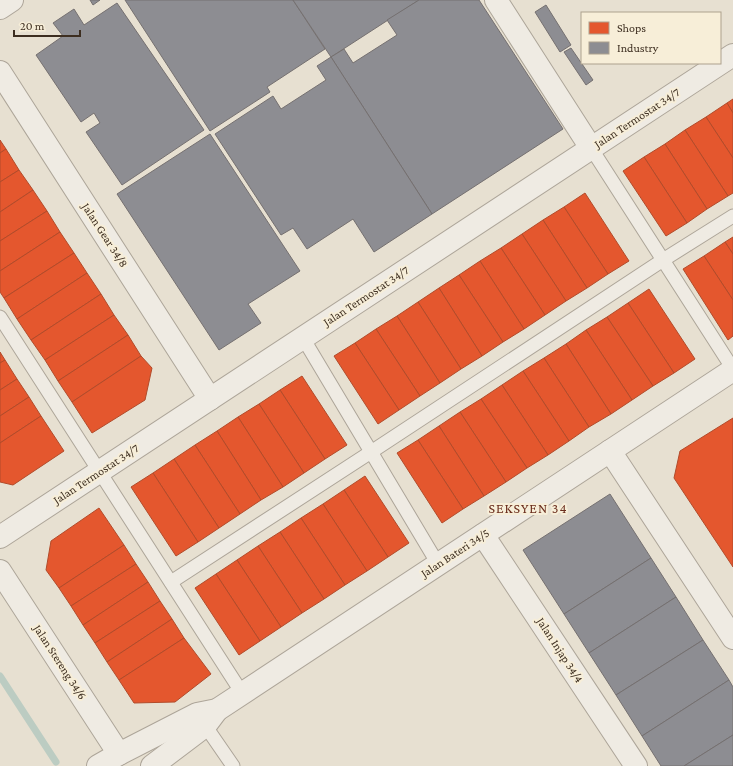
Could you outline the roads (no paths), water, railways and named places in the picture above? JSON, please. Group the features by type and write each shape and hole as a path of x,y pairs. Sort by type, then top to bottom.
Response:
{"street":[{"path":"0,8 12,0"},
{"path":"496,0 591,148"},
{"name":"Jalan Termostat 34/7","path":"721,63 733,55"},
{"name":"Jalan Termostat 34/7","path":"0,537 719,64"},
{"name":"Jalan Gear 34/8","path":"0,72 210,399"},
{"name":"Jalan Bateri 34/5","path":"206,716 733,369"},
{"path":"610,451 733,638"},
{"name":"Jalan Injap 34/4","path":"483,535 636,766"},
{"name":"Jalan Stereng 34/6","path":"0,571 119,754"},
{"path":"98,766 119,754 206,716"},
{"path":"152,766 206,716"}],"lane":[{"path":"591,148 733,369"},
{"path":"171,582 733,216"},
{"path":"0,317 242,693"},
{"path":"303,338 438,564"},
{"path":"206,716 233,766"}],"waterway":[{"path":"0,676 56,762"}],"district":[{"name":"SEKSYEN 34","path":"528,508"}]}
